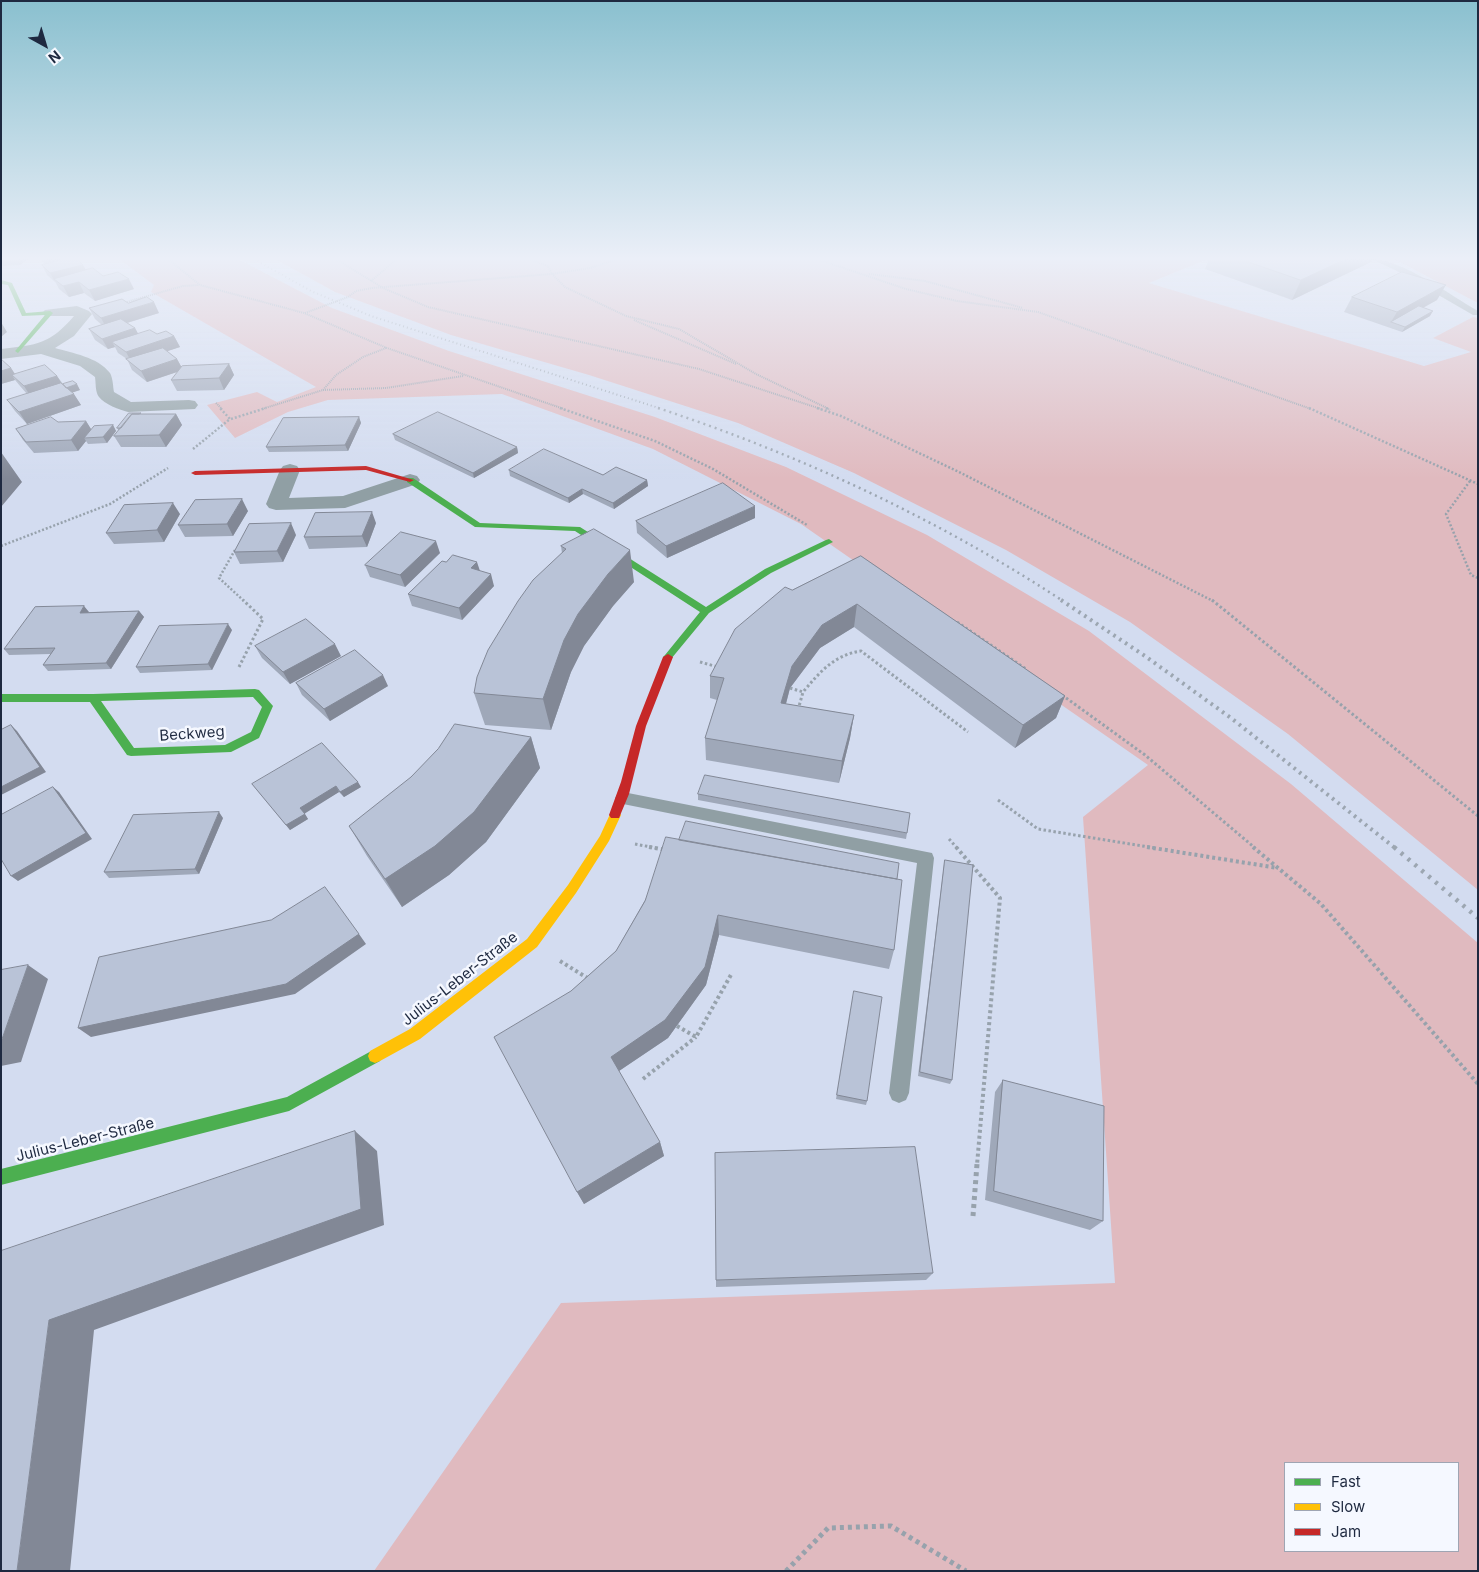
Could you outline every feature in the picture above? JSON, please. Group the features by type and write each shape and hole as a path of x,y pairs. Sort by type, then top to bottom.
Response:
{"street":[{"path":"18,351 34,332"},
{"path":"42,349 69,332"},
{"path":"1,354 42,349 86,363 103,375 106,395 128,406 188,405"},
{"path":"195,473 366,468 410,480 478,525 577,530 706,611"},
{"path":"290,470 276,504 345,502 410,480"},
{"name":"Julius-Leber-Straße","path":"1,1177 288,1104 416,1034 532,943 572,889 605,838 623,798 641,727 653,691 670,654 706,611 768,571 830,542"},
{"name":"Beckweg","path":"1,698 93,698 255,693 268,706 255,735 227,748 130,752 93,698"}],"lane":[{"path":"623,798 926,858 898,1093"}],"path":[{"path":"350,332 464,376 655,441 713,469 810,527"},
{"path":"539,332 699,369 841,416"},
{"path":"663,332 751,371 959,472 1209,598 1478,816"},
{"path":"684,332 751,371"},
{"path":"1096,332 1295,402 1478,484"},
{"path":"323,390 336,375 363,357 387,348"},
{"path":"187,454 230,419 323,390 386,388 464,376"},
{"path":"188,405 216,403 230,419"},
{"path":"1,546 110,504 172,465"},
{"path":"1470,481 1446,514 1471,575 1478,578"},
{"path":"225,694 263,619 219,578 238,544"},
{"path":"956,621 1027,670"},
{"path":"796,719 803,692 827,664 847,652 861,651 968,732"},
{"path":"790,688 803,692"},
{"path":"1059,693 1145,755 1321,904 1478,1084"},
{"path":"998,800 1038,829 1278,868"},
{"path":"605,838 672,851"},
{"path":"949,839 1000,898 973,1216"},
{"path":"532,943 594,982"},
{"path":"643,1079 696,1037 732,973"},
{"path":"676,1026 696,1037"},
{"path":"786,1571 828,1528 891,1526 966,1571"}],"shaded area":[{"path":"221,332 398,332 449,351 655,417 786,467 927,535 1089,631 1291,784 1478,943 1478,1571 374,1571 561,1303 1115,1283 1083,817 1148,765 801,524 653,449 502,394 328,400 288,412 235,438 207,405 257,392 277,402 316,387"},
{"path":"444,332 1313,332 1424,366 1471,352 1433,338 1444,332 1478,332 1478,890 1288,734 1130,622 1006,550 854,473 738,423 589,375"}],"building":[{"path":"93,332 122,332 102,339"},
{"path":"143,332 157,334 168,332 174,336 126,352 112,342"},
{"path":"163,348 177,359 141,371 126,359"},
{"path":"1,359 11,368 1,371"},
{"path":"229,364 219,378 171,380 182,366"},
{"path":"45,365 57,376 24,386 12,375"},
{"path":"73,381 77,384 66,388 63,384"},
{"path":"61,383 74,394 19,412 7,400"},
{"path":"438,412 517,447 473,473 393,434"},
{"path":"129,413 141,413 132,414 121,428 117,428"},
{"path":"132,414 176,414 159,435 114,436"},
{"path":"51,417 58,422 86,421 71,440 26,442 16,429"},
{"path":"359,417 345,445 266,447 283,418"},
{"path":"113,425 103,437 84,438 94,426"},
{"path":"544,449 603,475 616,467 647,480 613,503 582,489 568,498 509,470"},
{"path":"723,483 755,506 666,546 636,521"},
{"path":"242,499 227,524 178,525 195,500"},
{"path":"173,503 157,530 106,533 124,505"},
{"path":"372,512 362,536 304,537 315,513"},
{"path":"291,523 277,551 234,552 249,524"},
{"path":"594,529 630,550 608,574 578,614 564,640 543,699 474,693 477,677 488,650 533,580 566,549 561,546"},
{"path":"401,532 436,541 400,575 365,565"},
{"path":"453,555 477,562 471,568 491,574 459,608 408,594 442,561 446,562"},
{"path":"861,556 1065,696 1023,725 857,604 822,625 792,666 781,703 854,715 842,761 705,738 724,678 710,676 735,629 785,587 792,590"},
{"path":"84,606 80,613 139,611 106,663 43,665 55,648 4,649 35,607"},
{"path":"306,619 335,644 283,672 255,646"},
{"path":"228,624 208,664 136,667 159,626"},
{"path":"355,650 383,675 324,709 296,683"},
{"path":"455,724 531,737 474,812 435,846 385,879 349,826 411,777 438,749"},
{"path":"11,725 40,767 1,787 1,730"},
{"path":"322,743 358,782 340,792 336,786 300,808 305,814 286,825 252,784"},
{"path":"705,775 910,813 907,833 698,794"},
{"path":"53,787 86,833 11,876 1,859 1,815"},
{"path":"219,812 195,869 104,872 133,815"},
{"path":"686,821 899,863 897,879 679,840"},
{"path":"666,837 902,880 894,950 718,915 705,967 665,1020 611,1057 660,1142 577,1192 494,1037 571,991 616,951 645,901"},
{"path":"945,860 973,865 952,1080 920,1072"},
{"path":"325,887 359,934 286,984 78,1028 99,957 271,920"},
{"path":"28,965 1,1042 1,970"},
{"path":"854,991 882,997 867,1101 837,1095"},
{"path":"1003,1080 1104,1106 1103,1221 994,1191"},
{"path":"355,1131 361,1209 49,1320 17,1571 1,1571 1,1251"},
{"path":"915,1147 933,1273 716,1280 715,1153"}],"railway":[{"path":"422,332 662,409"},
{"path":"658,408 764,446 867,491 967,543 1063,601"},
{"path":"1061,600 1145,656 1231,718 1395,848"},
{"path":"1394,847 1478,918"}],"traffic: fast":[{"path":"18,351 34,332"},
{"path":"410,480 478,525 577,529 706,611"},
{"path":"668,657 706,611 768,571 829,542"},
{"path":"1,698 93,698 255,693 268,706 255,735 227,749 131,752 93,698"},
{"path":"1,1177 289,1104 375,1056"}],"traffic: slow":[{"path":"375,1056 415,1034 532,943 572,889 605,838 615,815"}],"traffic: jam":[{"path":"195,473 366,468 410,480"},
{"path":"615,815 627,782 641,726 668,657"}]}
